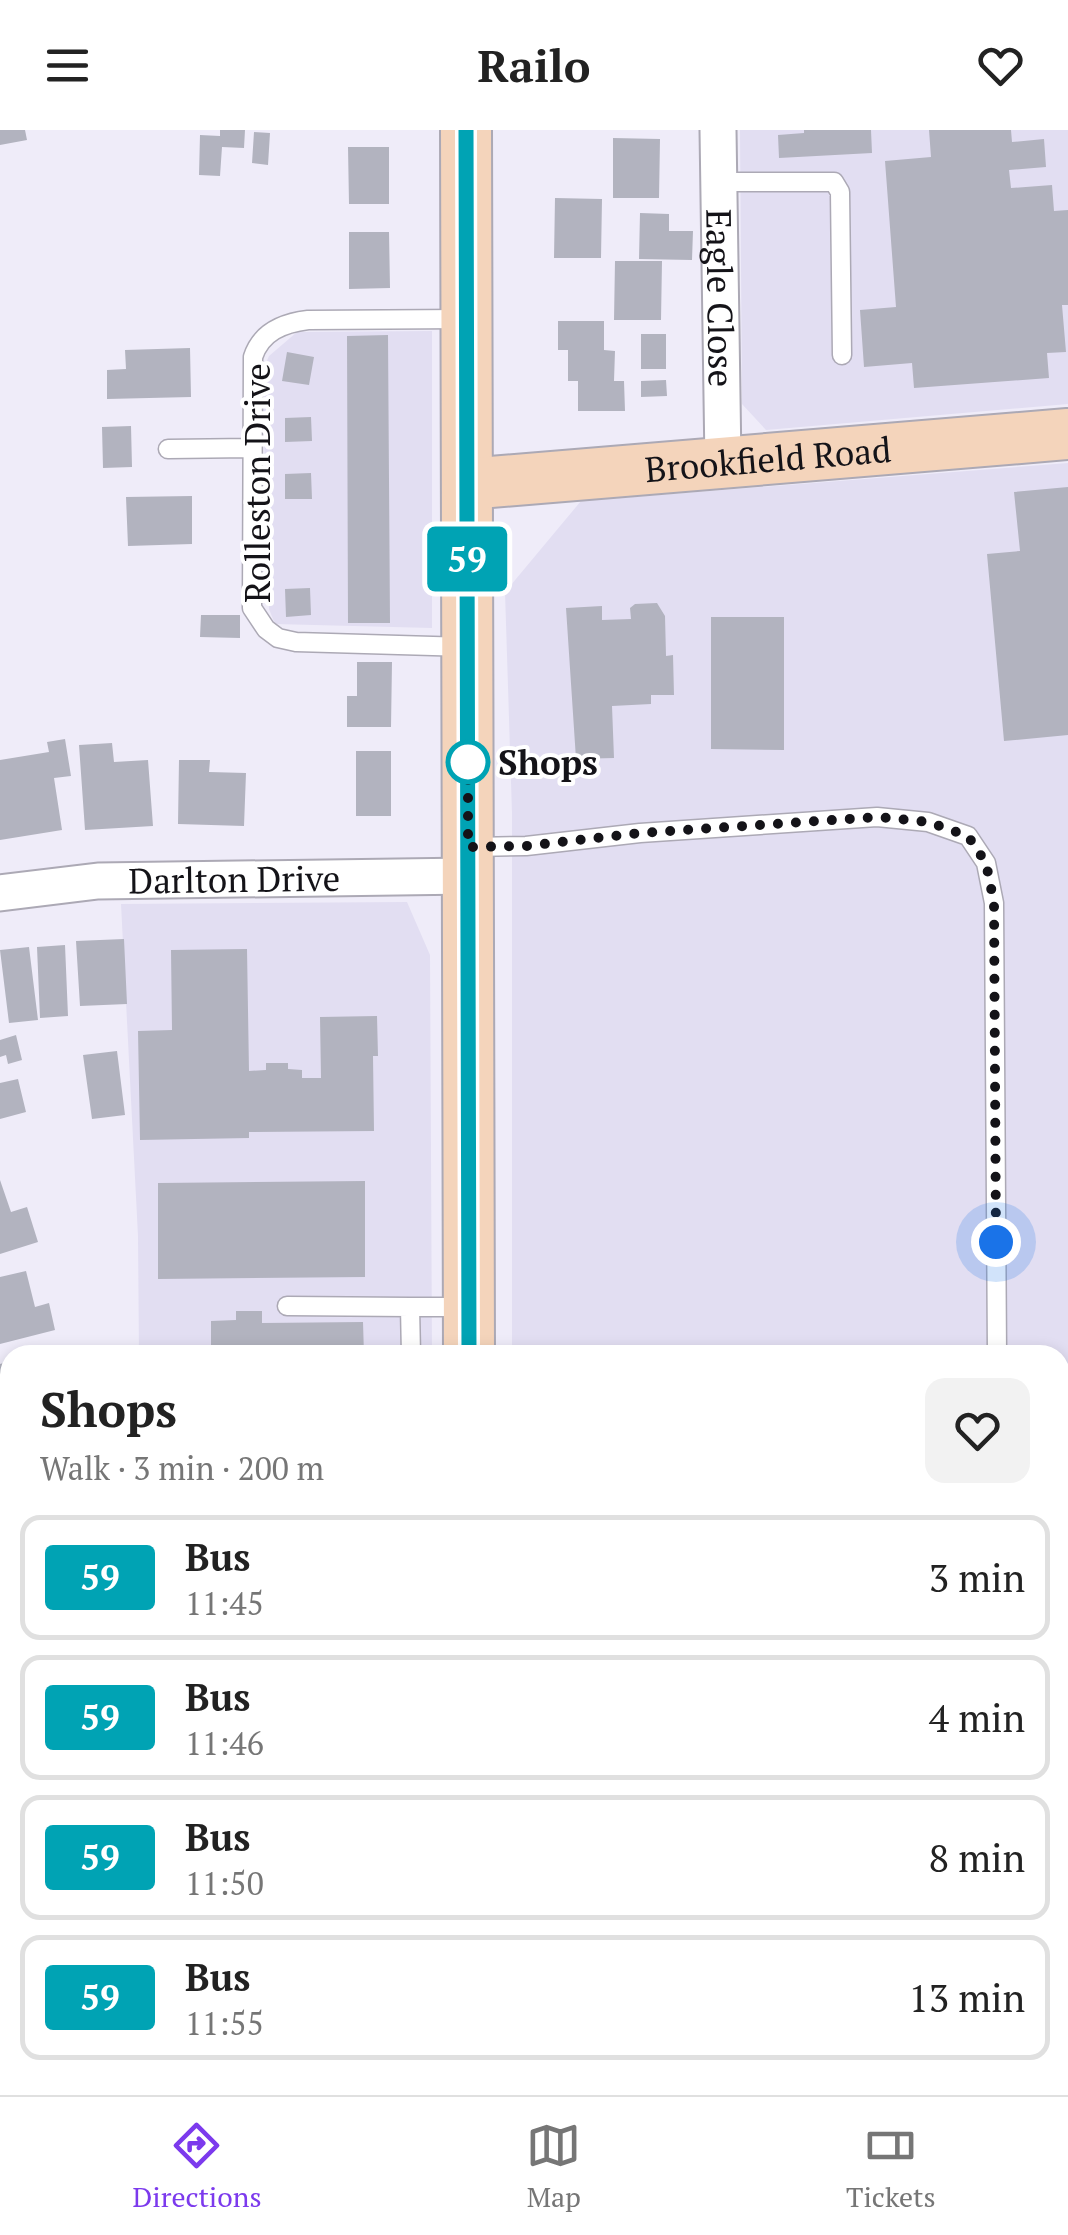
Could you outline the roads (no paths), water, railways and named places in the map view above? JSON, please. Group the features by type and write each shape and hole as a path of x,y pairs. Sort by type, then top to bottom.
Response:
{"street":[{"path":"466,130 468,1331"},
{"name":"Eagle Close","path":"718,130 723,462"},
{"name":"Brookfield Road","path":"467,484 1068,434"},
{"name":"Darlton Drive","path":"0,893 98,881 469,862"}],"lane":[{"path":"719,182 834,182 840,192 842,355"},
{"name":"Rolleston Drive","path":"465,320 308,320 268,333 257,344 252,357 250,448 252,608 266,629 278,638 296,642 467,647"},
{"path":"168,449 250,448"},
{"path":"469,862 526,846 640,833 878,817 928,822 968,836 986,863 994,903 997,1345"},
{"path":"287,1306 410,1307 468,1331"},
{"path":"410,1307 411,1345"}],"place":[{"name":"Shops","path":"468,762"}]}
